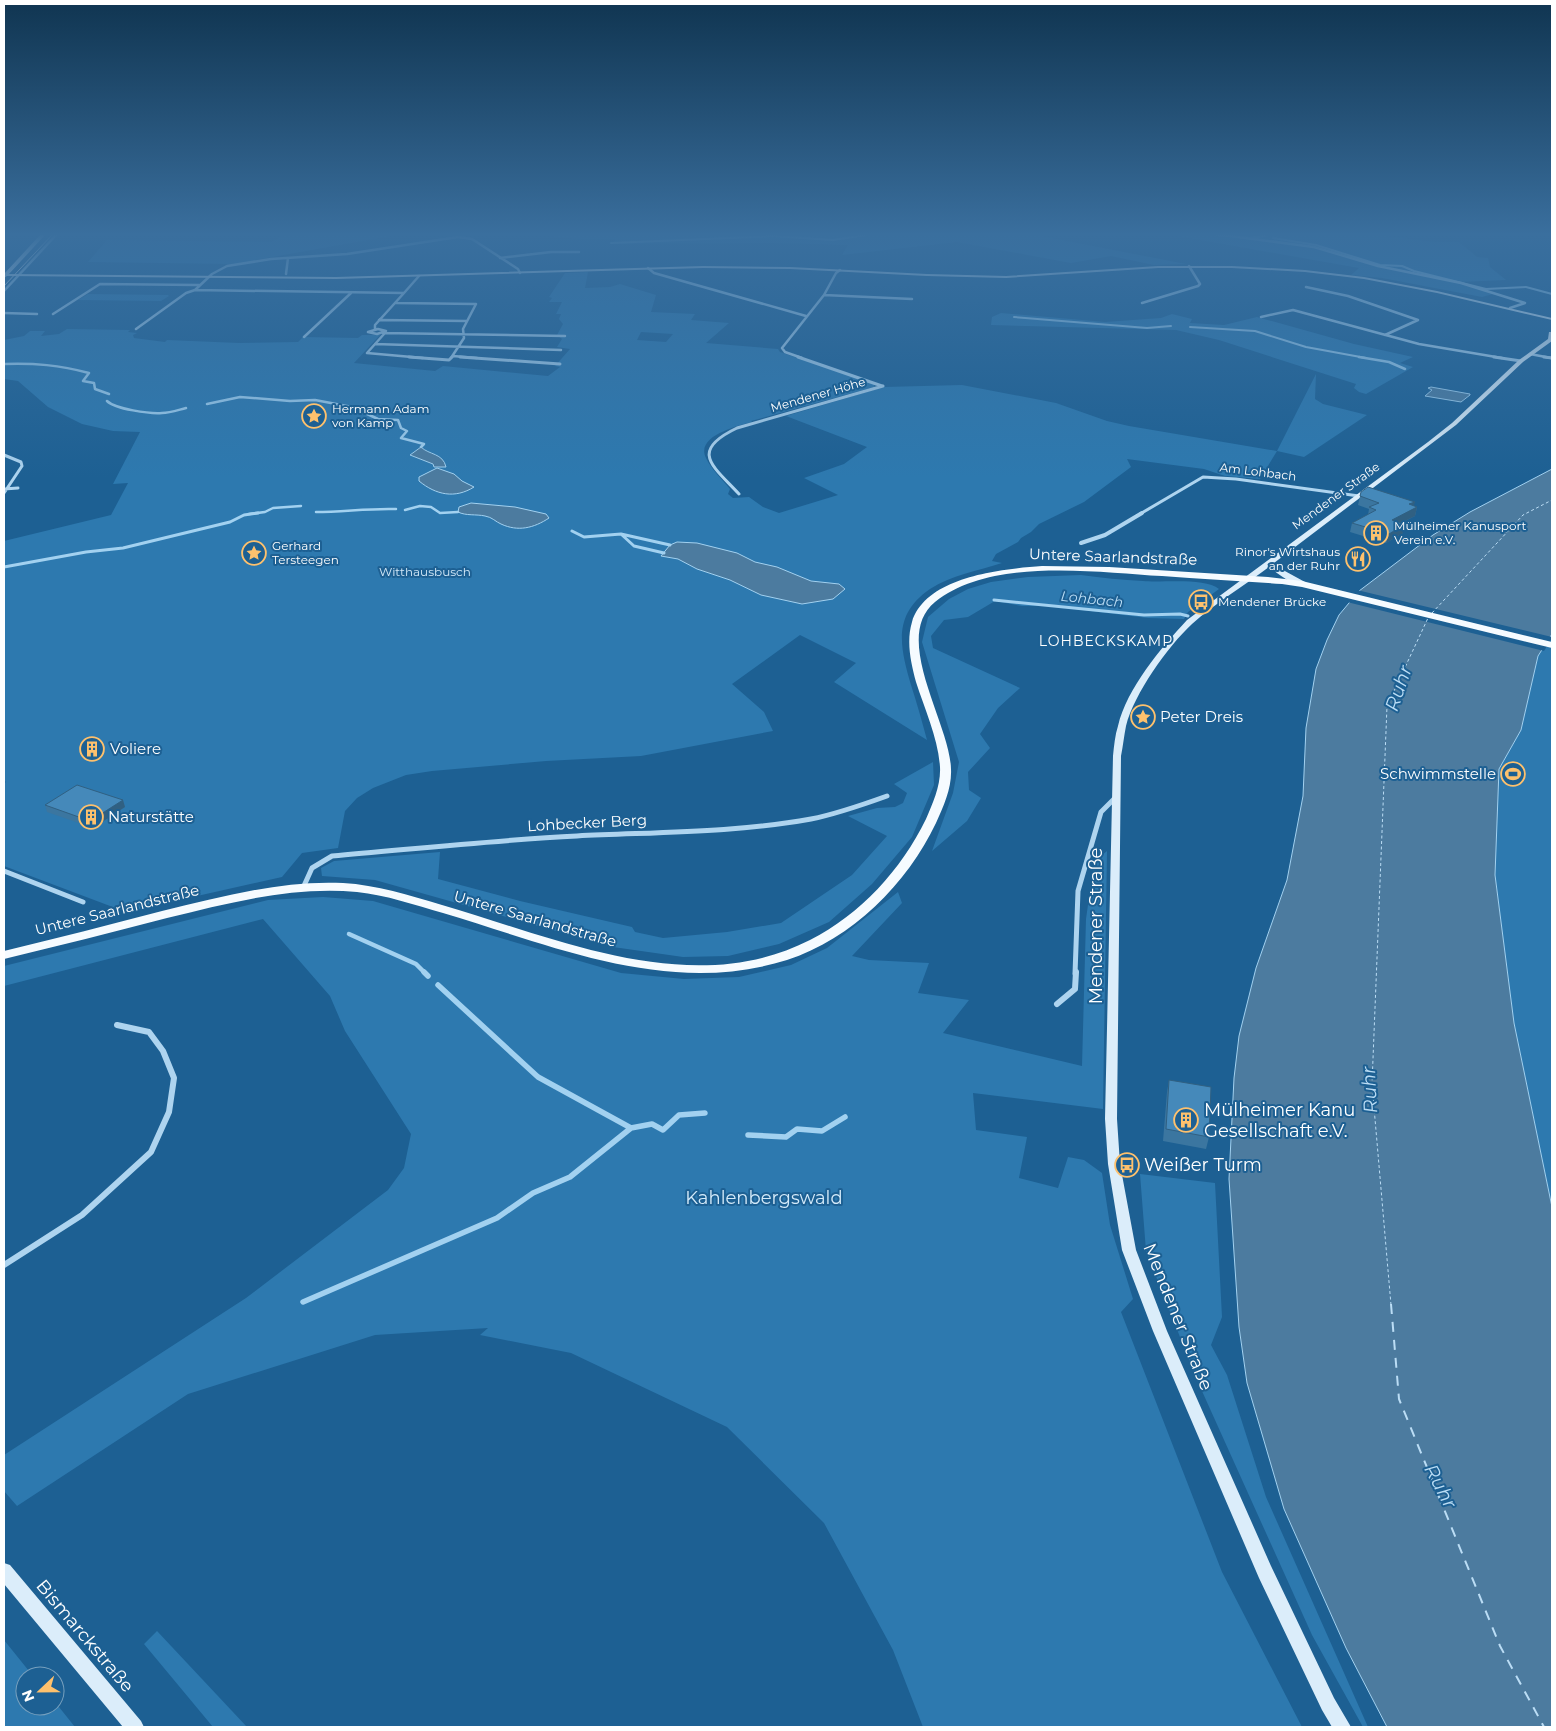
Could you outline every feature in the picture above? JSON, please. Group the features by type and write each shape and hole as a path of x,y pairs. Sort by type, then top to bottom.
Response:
{"main road":[{"name":"Untere Saarlandstraße","path":"4,955 236,897 303,888 372,890 450,911 586,954 636,964 688,970 737,967 782,957 815,943 836,930 862,910 892,882 916,851 940,803 946,771 941,740 916,659 913,642 918,615 928,603 943,591 960,583 977,578 1024,571 1079,570 1249,578"},
{"path":"1249,578 1306,585 1552,645"}],"street":[{"path":"136,329 154,316"},
{"path":"304,337 327,316"},
{"path":"375,329 375,325 383,316"},
{"path":"470,316 463,329 463,335 464,338 459,348 449,360 367,353 375,344 383,334 386,330 375,329 368,332 383,334 463,335 565,336"},
{"name":"Mendener Höhe","path":"739,494 715,468 707,455 707,449 714,439 736,428 883,386 783,350 782,348 806,316"},
{"path":"1261,317 1267,316"},
{"path":"1314,316 1384,335 1452,350 1521,362"},
{"path":"1384,335 1418,320 1406,316"},
{"path":"1537,316 1552,321"},
{"path":"379,320 467,322"},
{"name":"Mendener Straße","path":"1342,1727 1328,1704 1265,1572 1160,1330 1129,1250 1114,1164 1111,1120 1115,974 1115,798 1119,742 1123,724 1133,698 1166,650 1185,627 1454,424 1530,354 1533,346 1552,333"},
{"path":"375,344 562,350"},
{"path":"1530,354 1552,358"},
{"path":"453,356 550,365 560,364"},
{"path":"4,456 21,462 22,466 5,490"},
{"name":"Am Lohbach","path":"1081,542 1105,535 1203,477 1236,479 1359,496"},
{"path":"5,490 18,488"},
{"path":"1269,563 1280,572 1306,585"},
{"name":"Lohbecker Berg","path":"303,888 310,868 317,862 332,856 519,839 728,829 786,822 857,808 887,796"},
{"name":"Mendener Straße","path":"1057,1004 1074,988 1078,891 1101,812 1115,798"},
{"path":"4,871 82,902"},
{"path":"4,1265 82,1215 151,1152 169,1112 174,1078 163,1051 149,1032 117,1024"},
{"name":"Bismarckstraße","path":"4,1571 135,1727"}],"green space":[{"name":"Witthausbusch","path":"560,316 694,316 691,320 729,323 706,343 778,349 780,352 874,384 874,387 728,429 719,433 706,444 704,450 706,458 730,489 728,494 733,498 749,497 763,507 779,513 838,495 804,478 844,464 867,447 786,416 884,387 962,385 1056,403 1107,421 1129,426 1277,451 1260,479 1225,476 1204,469 1127,459 1131,467 1084,502 1039,524 1018,542 996,554 992,561 1002,563 947,580 930,589 909,610 902,632 902,645 907,671 927,740 834,682 856,663 800,635 732,684 764,712 773,731 641,756 546,761 406,775 373,788 357,798 345,811 338,848 302,853 282,877 126,912 4,866 4,783 6,782 4,781 4,541 111,515 128,483 113,484 140,432 113,431 82,424 48,407 18,381 4,379 4,340 24,336 30,331 45,331 41,336 59,334 67,329 130,330 128,332 137,333 133,335 134,338 165,342 167,340 239,343 298,342 303,337 358,338 362,335 380,335 354,363 435,371 443,366 548,376 560,367 555,366 570,349 557,347 562,339 557,335 563,324 559,319","holes":["641,332 673,334 666,342 637,340"]},
{"path":"1033,316 1105,322 1179,316 1192,319 1190,323 1224,325 1257,317 1354,344 1413,357 1400,363 1413,367 1366,394 1354,388 1356,384 1219,340 1176,330 991,325 992,317"},
{"path":"1316,374 1315,399 1323,404 1367,415 1304,457 1277,451"},
{"path":"1552,525 1552,1207 1514,1023 1495,875 1499,769 1521,730 1538,656 1551,636"},
{"path":"1081,575 1135,581 1204,583 1219,589 1188,612 1184,619 1148,618 1049,606 1022,606 995,601 968,617 944,620 931,636 933,648 1020,688 998,708 980,734 990,748 968,772 969,790 981,798 967,821 932,851 953,793 959,762 922,642 928,617 949,599 968,589 991,582 1028,577"},
{"path":"933,762 934,785 912,837 872,884 829,922 779,944 728,956 683,957 613,947 375,880 322,876 321,868 334,861 440,852 438,879 520,901 632,927 635,932 663,938 727,932 781,923 852,875 887,836 848,816 877,808 895,807 903,803 907,793 894,784"},
{"name":"Kahlenbergswald","path":"1107,851 1103,1109 973,1093 976,1130 1027,1137 1019,1178 1058,1188 1068,1157 1084,1160 1102,1173 1110,1225 1133,1299 1121,1312 1222,1572 1302,1727 923,1727 893,1650 824,1523 727,1427 571,1353 480,1335 488,1328 375,1335 188,1394 17,1506 4,1491 4,1455 246,1298 388,1190 404,1168 411,1134 345,1031 330,996 263,919 4,986 4,966 268,900 323,897 373,901 621,973 684,979 739,977 791,965 827,948 898,892 902,903 852,956 869,960 929,963 918,993 969,1000 943,1033 1082,1066 1086,919 1094,862"},
{"path":"1140,1174 1215,1183 1222,1317 1211,1345 1227,1375 1266,1497 1368,1727 1363,1727 1312,1635 1197,1380 1146,1251"},
{"path":"157,1631 247,1727 213,1727 144,1644"},
{"path":"4,1640 25,1666 15,1666 15,1716 65,1714 75,1727 4,1727"}],"water":[{"path":"1428,388 1470,395 1461,402 1425,396 1432,390"},
{"path":"421,447 442,459 446,467 434,467 433,464 410,455"},
{"path":"437,468 454,474 462,481 474,487 460,493 446,494 432,490 419,481 419,477"},
{"name":"Ruhr","path":"1552,469 1552,634 1538,656 1521,730 1499,769 1495,875 1514,1023 1552,1207 1552,1727 1387,1727 1346,1648 1284,1509 1247,1383 1239,1327 1229,1179 1234,1078 1239,1036 1256,968 1287,880 1303,796 1306,728 1316,669 1339,615 1359,591 1433,535 1470,512"},
{"path":"471,503 515,507 546,514 549,518 526,528 514,528 482,515 458,512 459,507"},
{"path":"677,542 697,543 737,553 755,562 777,567 811,581 839,584 845,589 833,599 802,604 761,595 730,580 697,569 678,559 661,556 670,545"}],"pier":[{"name":"Mendener Brücke","path":"1357,590 1552,638 1544,651 1347,602"}],"building":[{"path":"1368,487 1415,502 1409,504 1417,507 1392,520 1405,524 1389,534 1352,523 1376,510 1369,507 1379,503 1360,496 1361,492"},
{"path":"77,785 123,800 90,821 45,805"},
{"name":"Mülheimer Kanu Gesellschaft e.V.","path":"1169,1080 1211,1087 1209,1137 1166,1129"}],"waterway":[{"path":"1014,317 1147,328 1171,326"},
{"path":"1190,327 1255,331 1306,347 1366,358"},
{"path":"1359,357 1389,362 1405,369"},
{"path":"4,364 47,365 89,373 83,381 94,383 95,389 109,394"},
{"path":"207,404 240,397 290,401 315,400 352,407 378,419 398,420 401,428 407,431 401,438 424,444 421,447"},
{"path":"107,401 125,409 149,413 168,412 186,408"},
{"path":"249,514 265,512 273,508 301,506"},
{"path":"405,510 420,506 431,507 440,513 458,512"},
{"path":"316,512 396,509"},
{"path":"4,567 86,552 123,548 230,522 244,515 258,513"},
{"path":"572,531 584,537 621,534"},
{"path":"621,534 670,545"},
{"path":"621,534 634,546 664,553"},
{"name":"Lohbach","path":"994,600 1144,615 1180,614 1188,616"},
{"path":"349,934 416,964 428,976"},
{"path":"438,985 538,1077 631,1128"},
{"path":"631,1128 652,1124 663,1130 679,1115 705,1113"},
{"path":"748,1135 786,1137 797,1129 822,1131 845,1117"},
{"path":"303,1302 497,1218 533,1193 570,1177 631,1128"}],"ferry route":[{"path":"1432,613 1523,515 1552,500"},
{"path":"1391,1305 1372,1084 1387,706 1428,618"},
{"path":"1391,1304 1399,1399 1500,1646 1544,1727"}],"place":[{"name":"Hermann Adam von Kamp","path":"314,416"},
{"name":"Mülheimer Kanusport Verein e.V.","path":"1376,533"},
{"name":"Gerhard Tersteegen","path":"254,553"},
{"name":"Rinor's Wirtshaus an der Ruhr","path":"1358,559"},
{"name":"Mendener Brücke","path":"1201,602"},
{"name":"Peter Dreis","path":"1143,717"},
{"name":"Voliere","path":"92,749"},
{"name":"Schwimmstelle","path":"1513,774"},
{"name":"Naturstätte","path":"91,817"},
{"name":"Mülheimer Kanu Gesellschaft e.V.","path":"1186,1120"},
{"name":"Weißer Turm","path":"1127,1165"}],"district":[{"name":"LOHBECKSKAMP","path":"1106,641"}]}
